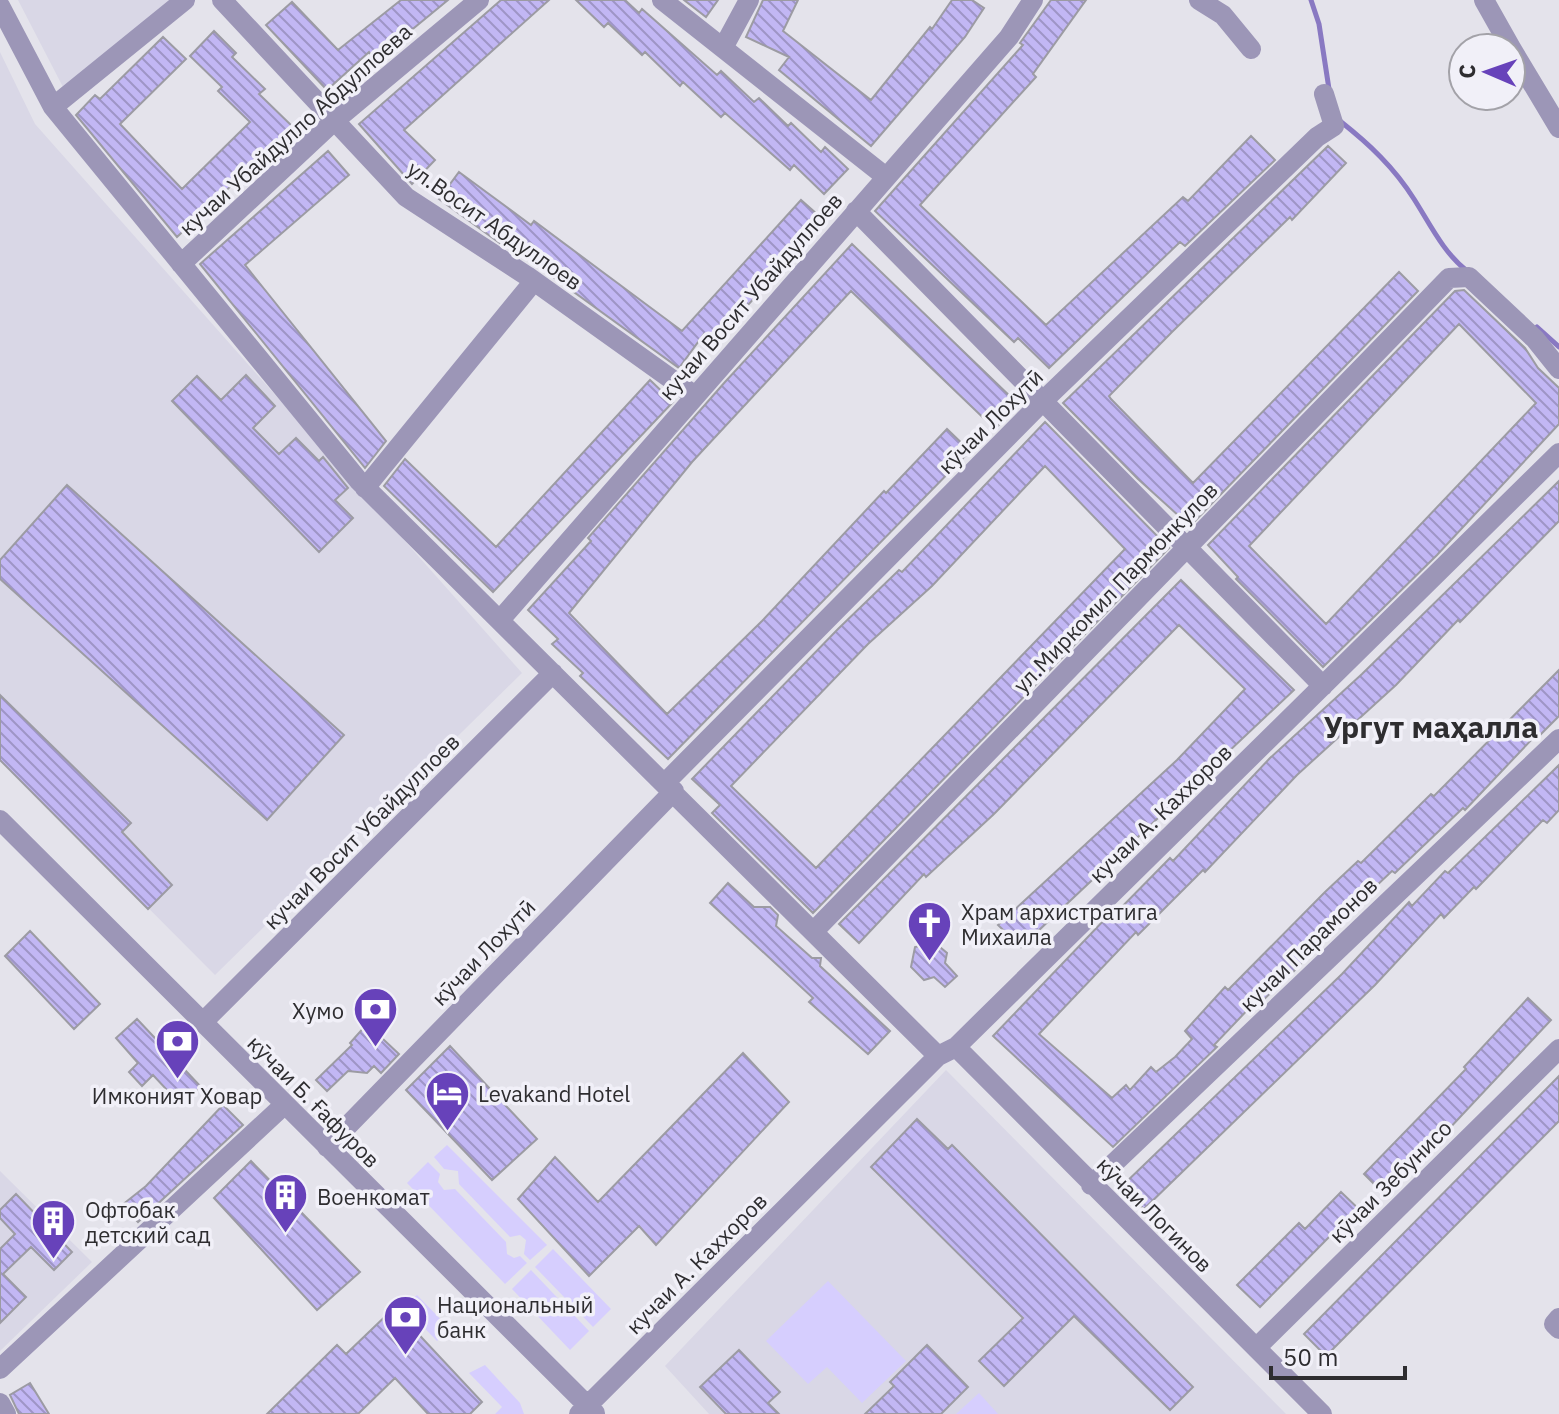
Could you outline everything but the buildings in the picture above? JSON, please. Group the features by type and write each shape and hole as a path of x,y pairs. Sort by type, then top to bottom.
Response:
{"street":[{"path":"53,107 185,0"},
{"name":"ул.Восит Абдуллоев","path":"222,0 406,197 534,281 695,396"},
{"name":"кучаи Убайдулло Абдуллоева","path":"479,0 176,258 365,488 500,620"},
{"path":"662,0 886,177"},
{"path":"723,48 749,0"},
{"name":"кучаи Восит Убайдуллоев","path":"500,620 1009,37 1033,0"},
{"path":"1199,0 1223,15 1251,49"},
{"path":"1484,0 1502,32"},
{"path":"0,6 53,107 176,258"},
{"path":"1527,75 1559,128"},
{"name":"кӯчаи Лохутӣ","path":"327,1147 669,787 1043,401 1317,137 1334,126 1324,94"},
{"path":"856,211 1323,686"},
{"name":"ул.Миркомил Пармонкулов","path":"815,930 1449,278 1469,277 1535,339 1559,369"},
{"path":"365,488 534,281"},
{"name":"кучаи А. Каххоров","path":"587,1411 947,1051 1559,453"},
{"path":"500,620 553,673"},
{"name":"кучаи Восит Убайдуллоев","path":"202,1023 553,673"},
{"name":"кӯчаи Логинов","path":"553,673 815,930 1091,1185 1322,1414"},
{"name":"кучаи Парамонов","path":"1091,1185 1559,739"},
{"name":"кӯчаи Б. Ғафуров","path":"0,820 587,1411"},
{"name":"кӯчаи Зебунисо","path":"1256,1348 1559,1049"},
{"path":"1,1365 284,1105"},
{"path":"1559,1318 1554,1324 1559,1329"},
{"path":"0,1403 6,1414"}],"shaded area":[{"path":"18,0 175,0 64,89"},
{"path":"0,52 35,124 522,673 215,975 0,759"},
{"path":"946,1070 1286,1414 709,1414 665,1366"},
{"path":"447,1145 547,1245 530,1260 524,1254 526,1240 520,1235 510,1237 459,1184 458,1171 444,1169 434,1157"},
{"path":"428,1162 440,1174 438,1182 444,1190 455,1189 506,1242 507,1254 514,1258 520,1256 527,1263 505,1284 407,1183"},
{"path":"0,1171 92,1262 0,1351"},
{"path":"553,1249 611,1309 593,1327 535,1267"},
{"path":"531,1270 589,1331 570,1350 512,1289"},
{"path":"828,1281 906,1361 862,1403 827,1367 808,1384 766,1341"},
{"path":"417,1295 450,1329 437,1341 404,1307"},
{"path":"485,1365 520,1403 524,1414 495,1414 502,1407 469,1373"},
{"path":"979,1393 998,1414 956,1414"}],"waterway":[{"path":"1311,0 1319,24 1329,89"},
{"path":"1340,121 1389,166 1444,246 1467,271"},
{"path":"1537,327 1559,347"}],"place":[{"name":"Храм архистратига Михаила","path":"930,963"},
{"name":"Хумо","path":"375,1049"},
{"name":"Имконият Ховар","path":"177,1081"},
{"name":"Levakand Hotel","path":"447,1132"},
{"name":"Военкомат","path":"286,1235"},
{"name":"Офтобак детский сад","path":"54,1261"},
{"name":"Национальный банк","path":"406,1356"}],"district":[{"name":"Ургут маҳалла","path":"1431,726"}]}
